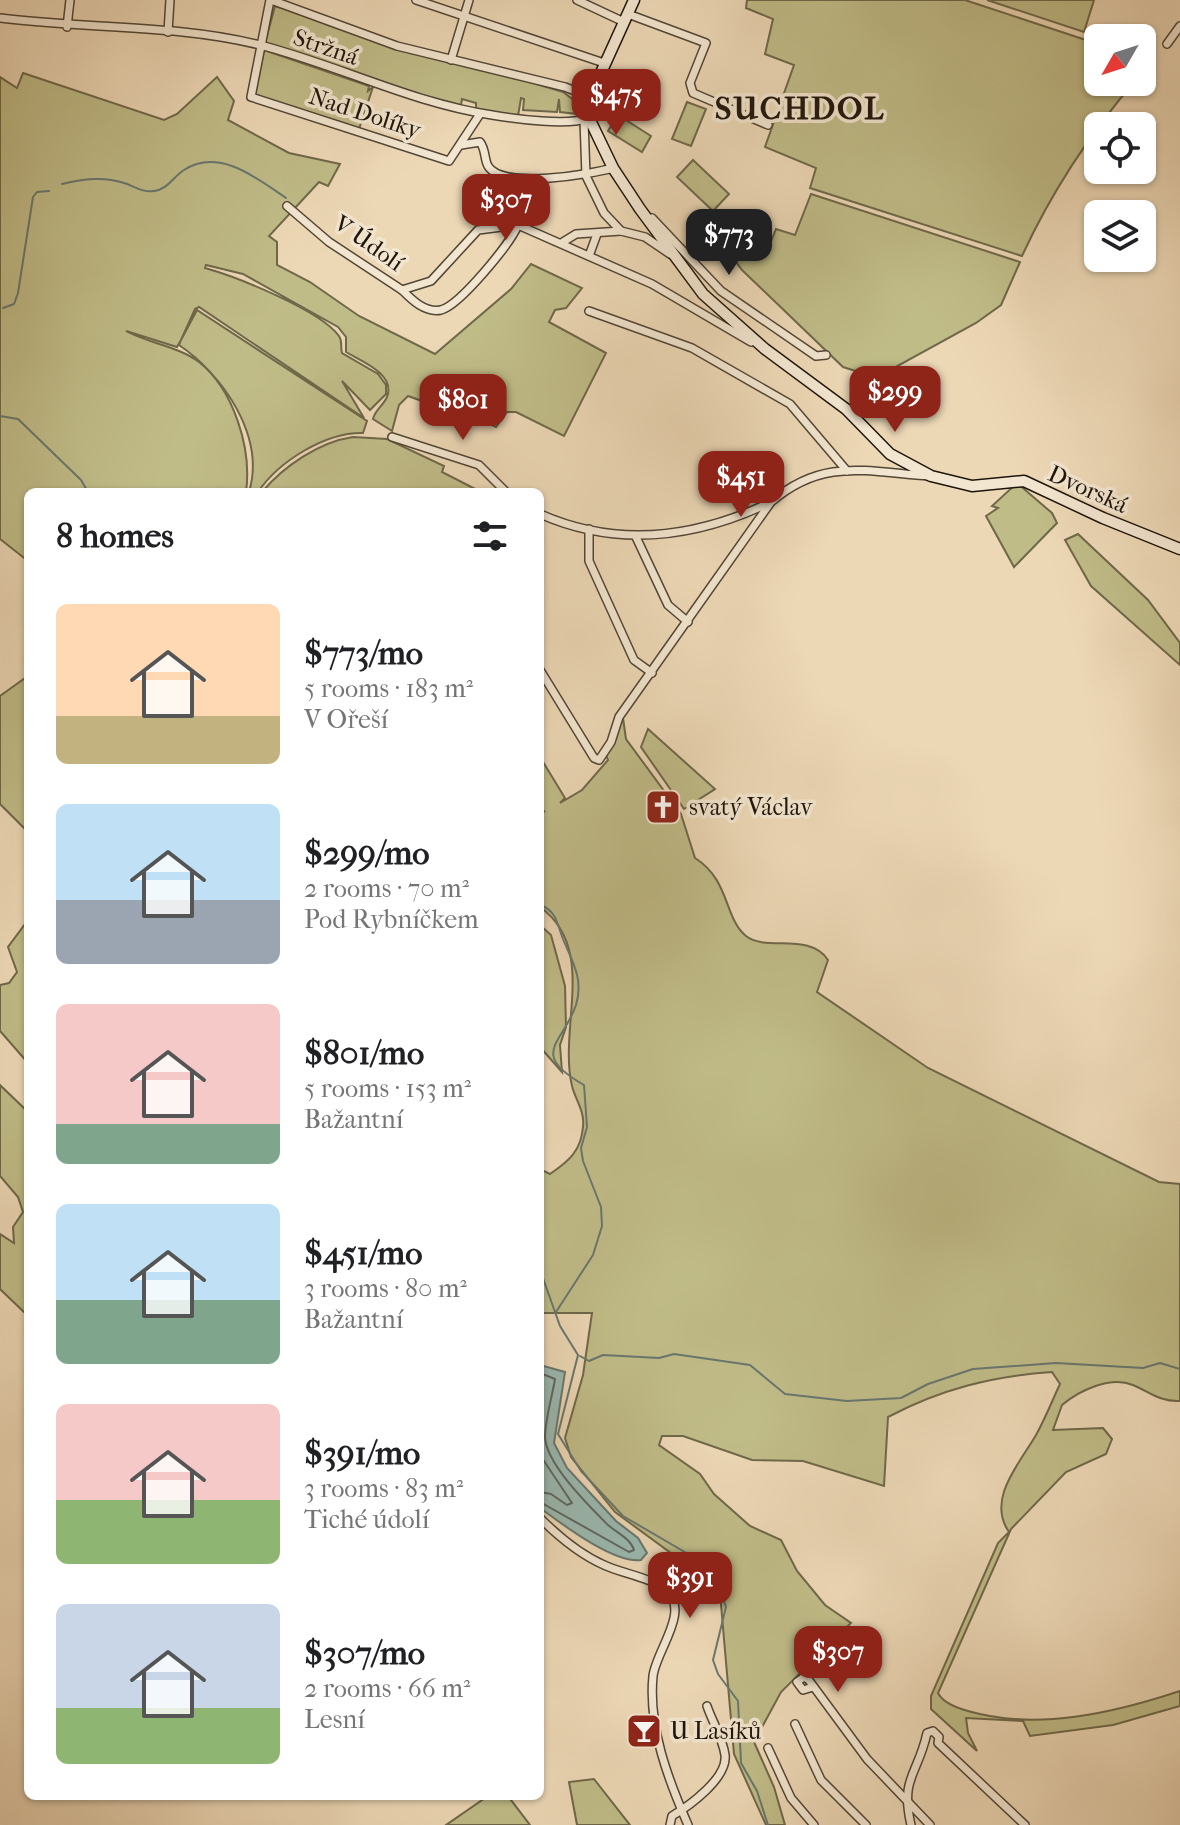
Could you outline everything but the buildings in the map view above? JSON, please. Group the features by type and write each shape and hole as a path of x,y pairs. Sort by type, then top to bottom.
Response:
{"street":[{"path":"67,27 70,0"},
{"path":"168,32 170,0"},
{"path":"261,45 270,0 397,46 565,87 590,97"},
{"path":"416,0 604,63"},
{"path":"451,60 469,0"},
{"path":"577,0 706,43 690,83 693,93 768,125"},
{"path":"621,231 604,213 586,176 586,119 590,97 634,0"},
{"name":"Stržná","path":"0,18 67,27 168,32 261,45 375,85 480,114 586,119"},
{"path":"1167,44 1180,26"},
{"name":"Nad Dolíky","path":"261,45 251,97 444,160 454,157 459,146"},
{"path":"459,146 480,114"},
{"name":"Dvorská","path":"586,119 640,209 703,294 765,349 846,409 890,454 931,476 972,486 1024,481 1063,501 1180,549"},
{"path":"459,146 480,142 488,166 498,174 549,179 586,176 613,168"},
{"name":"V Údolí","path":"287,206 329,242 402,290 431,281 478,230 518,225 563,242 652,284 765,349"},
{"path":"640,209 738,305 816,356 826,355"},
{"path":"402,290 427,309 440,310 451,305 499,256 518,225"},
{"path":"563,242 576,234 621,231 645,237 677,261"},
{"path":"589,256 597,234"},
{"path":"589,311 692,348 790,404 836,463 847,471"},
{"path":"392,437 479,465 502,488"},
{"path":"544,515 589,529 636,537 707,527 771,502 809,476 888,470 931,476"},
{"path":"544,677 594,758 604,757 619,717 771,502"},
{"path":"589,529 589,561 634,660 652,673"},
{"path":"636,537 668,605 688,622"},
{"path":"544,1522 575,1550 606,1566 653,1583 667,1591 676,1603 676,1612 655,1663 653,1679 660,1751 688,1825"},
{"path":"813,1687 867,1759 925,1824"},
{"path":"670,1825 672,1816 697,1801 723,1767 725,1755 707,1706"},
{"path":"795,1724 821,1780 866,1825"},
{"path":"911,1825 905,1798 908,1779 927,1733 933,1731 939,1737 938,1743 1025,1825"},
{"path":"768,1748 791,1798 814,1825"}],"shaded area":[{"path":"747,0 965,0 1084,39 1084,96 1123,96 1111,112 1084,112 1084,148 1045,210 1022,256 810,188 816,168 765,147 794,65 765,54 773,19 746,8"},
{"path":"987,0 1094,0 1084,32"},
{"path":"275,6 563,92 579,104 581,116 577,119 577,114 560,112 559,99 557,112 523,110 524,99 521,98 518,116 476,109 476,103 462,99 461,105 400,89 265,43"},
{"path":"264,50 369,86 368,91 373,87 359,129 255,95"},
{"path":"23,73 164,120 177,114 217,77 234,101 228,120 289,153 340,164 328,186 319,182 269,236 277,242 277,265 310,282 359,316 435,354 511,289 531,264 582,288 566,308 555,310 549,322 606,353 564,436 516,412 507,412 496,427 466,413 464,416 408,396 399,405 392,431 373,419 387,397 386,382 376,369 346,352 346,337 338,327 243,274 206,265 205,268 297,305 329,326 340,338 342,353 378,374 386,385 386,394 370,410 342,381 364,418 199,307 195,309 177,347 126,331 191,357 222,388 243,439 246,488 24,488 24,558 0,539 0,77 17,88"},
{"path":"687,102 706,109 691,146 672,139"},
{"path":"618,115 651,136 642,152 608,131"},
{"path":"693,160 729,194 713,211 677,177"},
{"path":"811,194 1020,262 1001,305 976,323 883,374 865,374 843,367 742,270 724,246 728,237 766,254 776,229 795,235"},
{"path":"197,310 367,421 363,433 334,437 304,450 261,488 250,488 253,471 251,449 236,408 210,372 179,345"},
{"path":"353,437 387,439 444,466 442,472 473,488 266,488 303,457"},
{"path":"1017,483 1052,513 1057,523 1014,567 986,516 998,508 992,506"},
{"path":"1078,534 1148,600 1180,643 1180,665 1091,586 1065,540"},
{"path":"24,679 24,828 0,804 0,696"},
{"path":"623,718 626,739 681,814 695,858 715,877 739,928 746,936 765,943 810,947 828,960 817,992 928,1068 1159,1182 1180,1184 1180,1401 1167,1400 1133,1385 1115,1382 1086,1390 1062,1405 1053,1430 1103,1428 1112,1439 1106,1454 1066,1472 1011,1529 938,1693 947,1702 964,1710 1021,1719 1075,1717 1180,1691 1180,1706 1113,1725 1030,1736 1023,1721 966,1718 968,1733 977,1751 931,1709 931,1696 998,1543 1009,1532 1003,1520 1003,1494 1060,1384 1052,1372 968,1386 888,1417 884,1486 803,1461 752,1460 683,1436 662,1436 659,1445 700,1474 714,1494 750,1526 781,1540 797,1571 825,1605 851,1623 781,1692 754,1742 774,1787 785,1825 766,1825 734,1754 720,1593 717,1587 615,1512 571,1457 565,1438 583,1375 592,1313 544,1313 544,1171 550,1174 577,1149 583,1121 572,1086 569,1063 572,967 568,944 557,924 544,911 544,764 565,798 560,803 582,790 608,760 606,755"},
{"path":"648,729 715,789 684,809 641,747"},
{"path":"24,925 24,1058 0,1031 0,985 9,983 17,972 8,947"},
{"path":"544,929 551,935 565,986 566,1027 560,1045 562,1072 544,1052"},
{"path":"0,1085 24,1108 24,1312 0,1289 0,1234 14,1243 13,1227 23,1212 18,1197 0,1176"},
{"path":"594,1779 630,1825 577,1825 569,1782"},
{"path":"482,1800 511,1800 530,1825 446,1825"}],"water":[{"path":"544,1366 565,1372 554,1443 567,1468 616,1521 638,1538 647,1553 641,1560 630,1560 603,1550 544,1511"},
{"path":"689,1566 707,1573 720,1593 705,1599 683,1574"}],"waterway":[{"path":"62,184 101,179 154,191 167,185 184,170 211,162 238,168 286,198"},
{"path":"3,308 14,304 18,293 33,197 37,192 49,191"},
{"path":"0,416 18,419 86,488"},
{"path":"544,907 556,919 578,978 576,1005 558,1039 553,1056 567,1074 584,1085 587,1127 581,1148 601,1207 602,1226 593,1255 556,1312"},
{"path":"544,1281 560,1326 578,1355 558,1434 581,1471 623,1516 695,1558 717,1581 726,1607 713,1660 718,1674 738,1701 741,1763 757,1791 768,1825"},
{"path":"580,1356 589,1361 603,1355 659,1358 674,1354 750,1365 785,1394 847,1401 901,1398 928,1384 973,1369 1056,1363 1143,1368 1160,1363 1180,1369"}],"place":[{"name":"svatý Václav","path":"663,807"},
{"name":"U Lasíků","path":"644,1731"}],"district":[{"name":"SUCHDOL","path":"800,108"}]}
